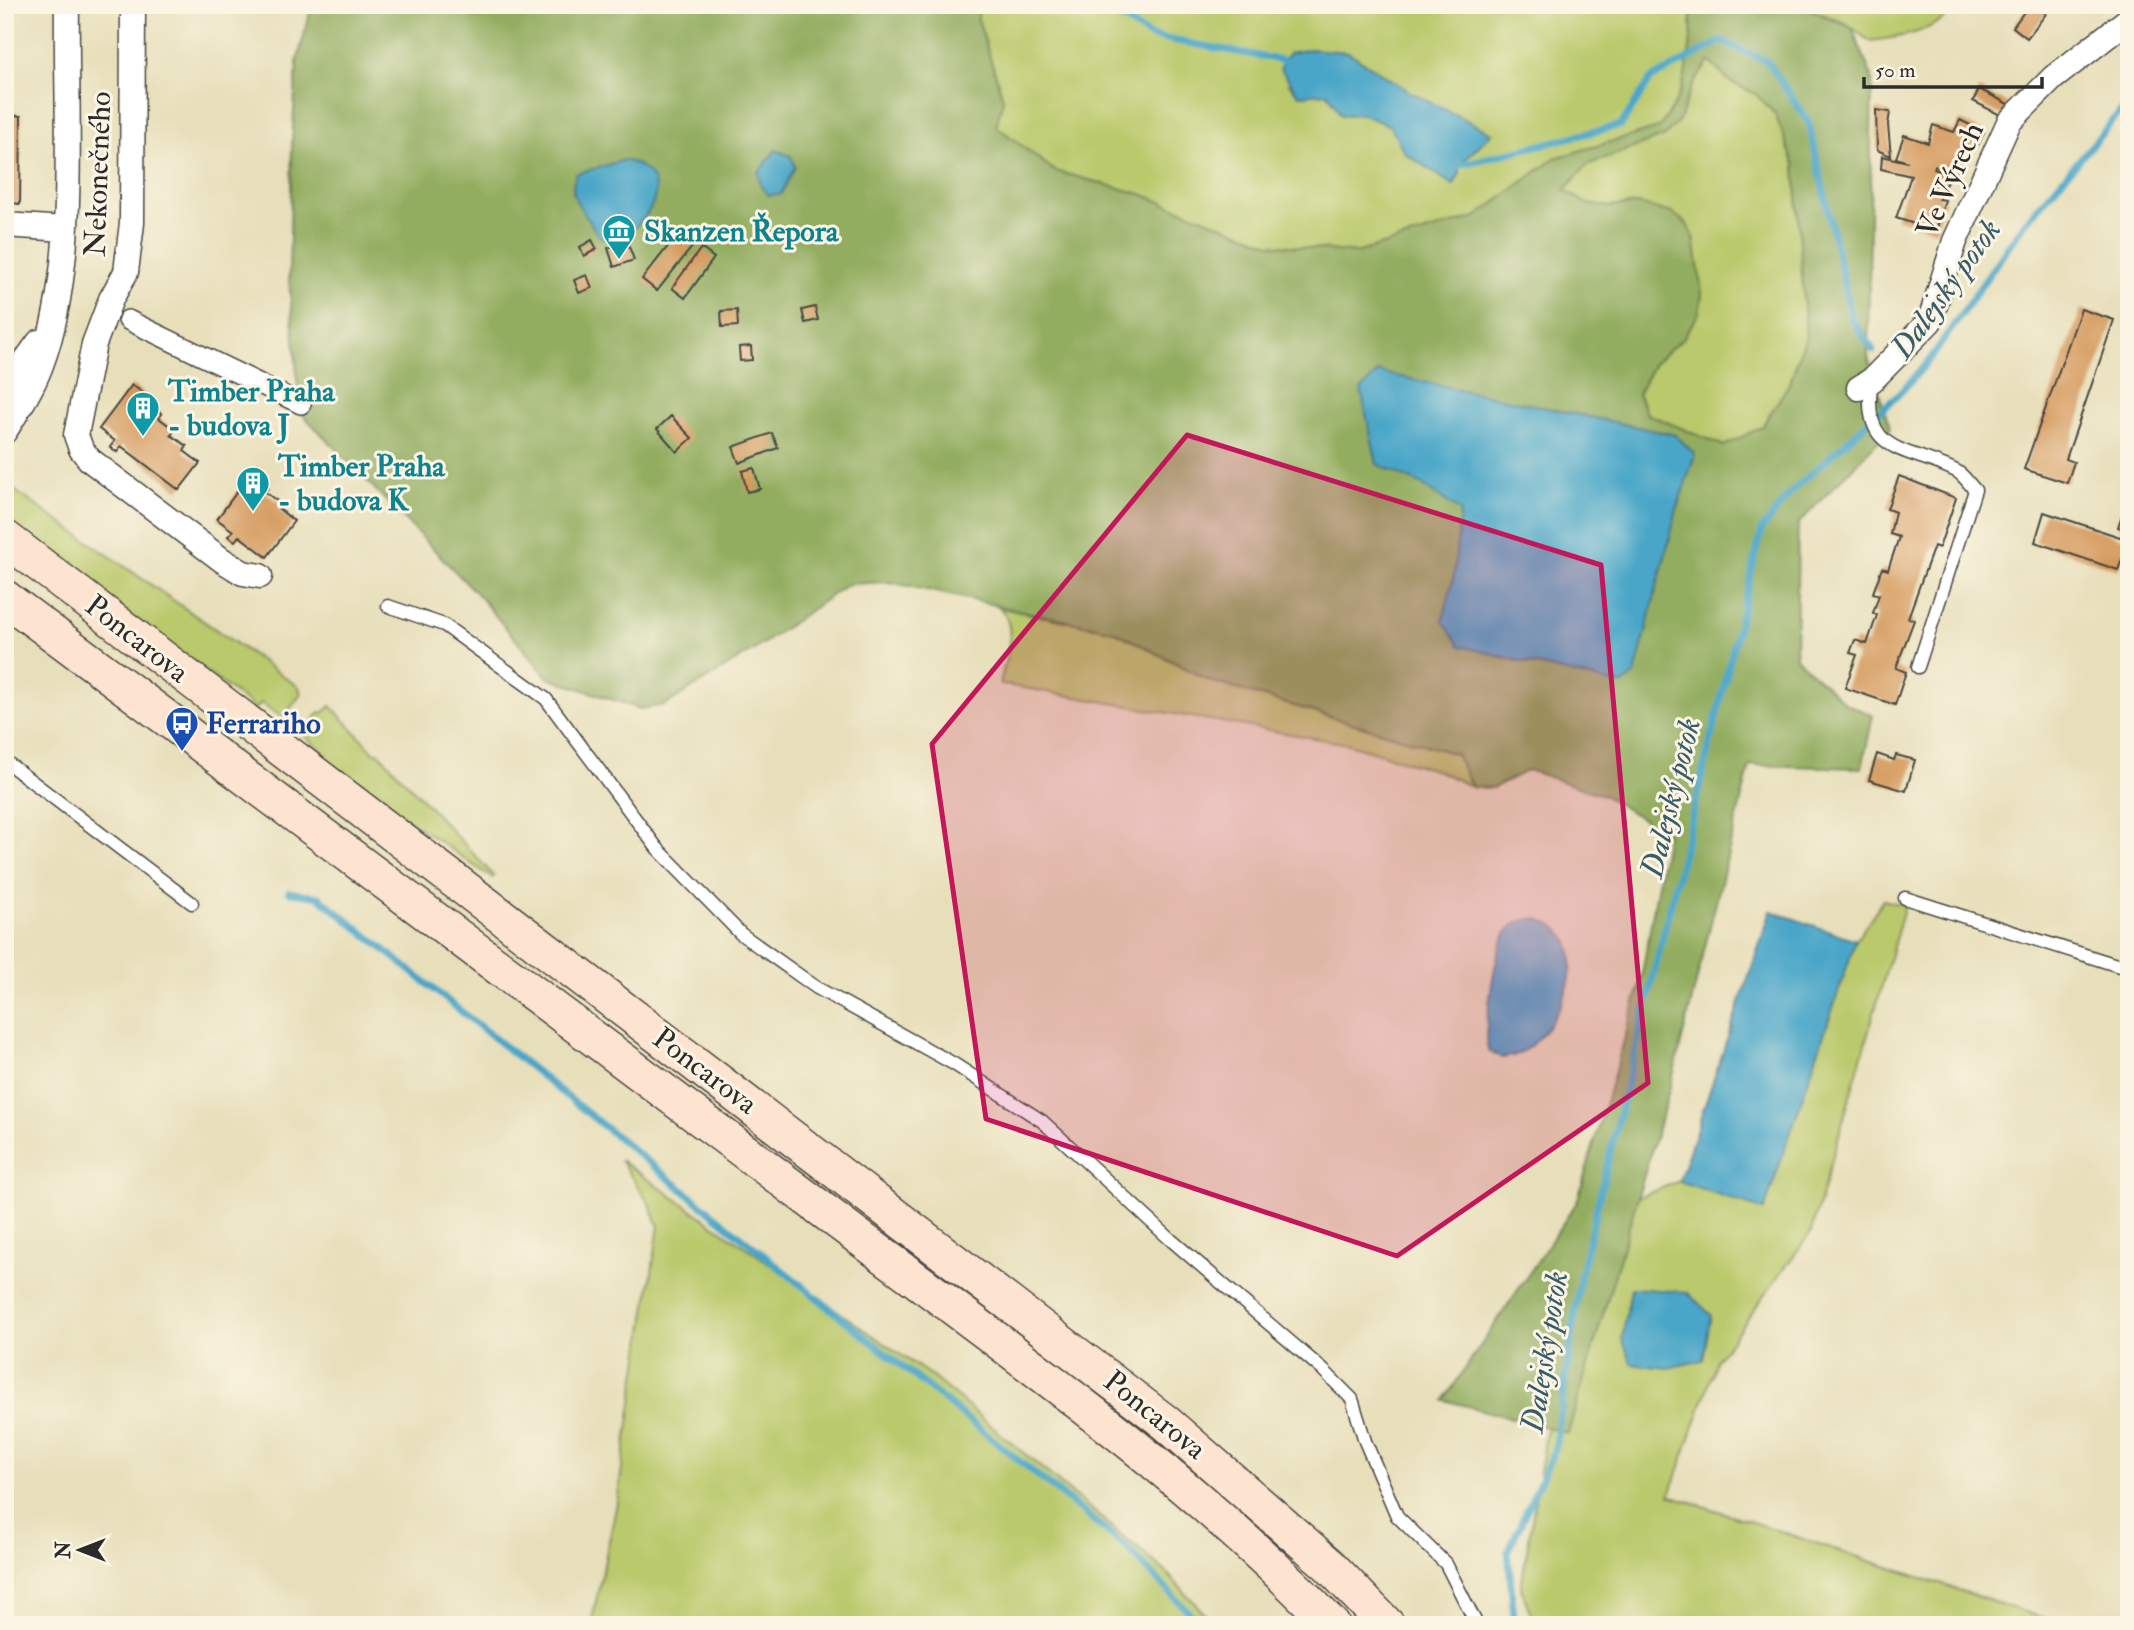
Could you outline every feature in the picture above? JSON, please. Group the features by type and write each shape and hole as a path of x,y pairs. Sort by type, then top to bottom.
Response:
{"main road":[{"name":"Poncarova","path":"5,538 1145,1406 1254,1497 1329,1565 1387,1625"},
{"name":"Poncarova","path":"5,598 253,780 1070,1398 1219,1519 1332,1625"}],"street":[{"path":"5,431 41,364 60,287 65,229 67,5"},
{"name":"Nekonečného","path":"133,5 132,223 126,272 118,315 94,344 76,435 81,449 90,460 222,560 243,573 260,576"},
{"name":"Ve Výrech","path":"1865,384 1930,321 1955,241 2010,122 2053,78 2129,19"},
{"path":"5,225 65,229"},
{"path":"118,315 301,404"},
{"path":"5,389 33,351 53,317"}],"lane":[{"path":"1865,384 1879,433 1900,452 1958,471 1975,490 1918,667"},
{"path":"388,606 444,625 546,699 657,848 741,934 817,988 954,1064 1042,1121 1170,1239 1323,1370 1352,1399 1365,1441 1397,1516 1446,1564 1477,1625"},
{"path":"5,761 192,903"},
{"path":"1905,898 2129,969"}],"highlighted area":[{"path":"1187,435 1601,565 1648,1083 1397,1256 986,1119 932,744"}],"green space":[{"path":"312,5 978,5 978,19 1003,99 996,126 1055,171 1141,194 1270,244 1356,253 1476,217 1555,158 1659,128 1675,103 1687,66 1691,25 1687,5 1799,5 1852,28 1872,77 1868,356 1890,429 1798,524 1796,658 1846,704 1873,715 1862,768 1750,765 1671,1084 1568,1433 1444,1400 1577,1202 1640,985 1667,834 1605,796 1528,770 1493,788 1472,787 1456,754 1210,681 1114,631 890,582 848,584 754,650 665,705 640,709 548,678 478,595 300,412 289,279 297,62","holes":["1709,61 1730,82 1756,94 1775,114 1795,165 1806,337 1789,384 1762,427 1724,446 1647,414 1638,394 1654,363 1683,338 1699,313 1702,294 1694,237 1686,223 1672,213 1639,204 1609,207 1587,204 1565,190 1587,165 1665,136 1679,120 1692,86","1378,373 1675,435 1695,454 1678,505 1635,673 1621,685 1497,656 1443,621 1454,575 1461,511 1421,484 1377,464 1375,445"]},
{"path":"978,5 1687,5 1691,38 1680,90 1659,128 1555,158 1476,217 1356,253 1270,244 1141,194 1055,171 996,126 1003,99 978,19","holes":["1348,52 1412,93 1492,133 1459,165 1460,173 1454,185 1405,153 1391,126 1361,114 1341,115 1328,93 1299,95 1289,84"]},
{"path":"1799,5 1960,5 1940,21 1918,32 1869,41 1846,23"},
{"path":"1709,61 1730,82 1756,94 1775,114 1795,165 1806,337 1789,384 1762,427 1724,446 1647,414 1638,393 1654,363 1683,338 1699,313 1702,294 1694,237 1654,209 1639,204 1609,207 1587,204 1565,190 1587,165 1665,136 1679,120 1692,86"},
{"path":"5,484 299,687 301,694 283,718 261,703 256,709 11,525 5,518"},
{"path":"1000,608 1114,631 1210,681 1456,754 1472,787 1441,772 1349,744 1000,684 1010,634 1006,616"},
{"path":"331,706 375,753 378,752 494,876 492,878 318,757 322,750 303,735 320,712 323,713"},
{"path":"1883,900 1905,905 1811,1232 1717,1360 1670,1495 2064,1625 1535,1625 1521,1588 1547,1428 1568,1433 1637,1198 1679,1181 1764,1210 1856,940"},
{"path":"620,1160 930,1375 1165,1571 1215,1625 591,1625 616,1508 659,1226 650,1205"}],"water":[{"path":"1310,49 1348,52 1412,93 1492,133 1459,165 1460,173 1453,185 1405,153 1390,126 1361,114 1341,115 1328,93 1299,95 1280,68 1289,53"},
{"path":"776,150 791,156 795,167 781,194 768,195 761,186 758,173"},
{"path":"624,160 647,171 653,179 654,198 644,218 634,228 603,239 577,201 573,192 574,180 576,174"},
{"path":"1378,372 1675,435 1695,454 1678,505 1635,674 1621,685 1460,646 1443,621 1454,575 1460,511 1421,484 1377,464 1361,390"},
{"path":"1771,911 1856,940 1764,1210 1679,1181"},
{"path":"1535,918 1556,928 1566,938 1571,952 1568,986 1553,1020 1542,1034 1518,1054 1502,1058 1488,1050 1486,1039 1498,953 1510,929 1516,924"},
{"path":"1631,1288 1687,1292 1711,1315 1703,1360 1668,1368 1632,1364 1622,1339"}],"building":[{"path":"2029,5 2041,5 2039,8 2046,14 2027,38 2013,27"},
{"path":"1979,89 2010,105 2004,117 1973,101"},
{"path":"1876,110 1890,112 1888,125 1891,156 1877,150"},
{"path":"5,115 21,116 20,204 5,202"},
{"path":"1960,120 1984,132 1978,145 1973,143 1956,176 1935,166 1934,169 1950,174 1939,199 1945,200 1936,231 1896,218 1911,176 1881,169 1882,156 1908,162 1896,158 1904,135 1928,143 1933,125 1954,132"},
{"path":"677,235 692,247 657,291 642,279"},
{"path":"592,240 597,249 584,256 580,247"},
{"path":"627,241 634,260 614,267 608,248"},
{"path":"701,248 714,258 685,298 672,288"},
{"path":"587,275 592,288 579,293 574,280"},
{"path":"815,307 818,320 805,323 802,310"},
{"path":"2081,309 2114,320 2066,459 2074,462 2067,483 2024,469"},
{"path":"737,310 738,326 722,327 721,311"},
{"path":"751,346 752,360 740,361 739,347"},
{"name":"Timber Praha - budova J","path":"132,385 150,398 147,402 162,414 159,418 175,430 171,435 187,446 184,451 200,463 179,490 121,446 117,452 110,447 115,441 99,429"},
{"path":"671,416 692,438 677,452 657,429"},
{"path":"772,433 778,448 739,463 733,447"},
{"path":"754,468 760,489 747,492 742,471"},
{"name":"Timber Praha - budova K","path":"250,474 268,488 265,492 281,504 278,508 294,521 267,557 239,536 235,541 228,536 233,531 217,519"},
{"path":"1899,476 1956,498 1939,548 1934,546 1908,618 1914,620 1896,668 1906,672 1895,705 1845,688 1857,655 1850,653 1855,640 1867,644 1877,615 1873,613 1879,595 1873,593 1882,568 1888,570 1899,537 1890,534 1895,512 1887,509"},
{"path":"2125,506 2129,507 2129,531 2118,527"},
{"path":"2044,512 2129,540 2118,570 2035,542"},
{"path":"1877,754 1894,760 1896,755 1915,760 1906,791 1869,780"}],"waterway":[{"path":"1101,5 1150,36 1292,62"},
{"path":"1454,162 1459,165 1621,125 1651,79 1721,41 1768,62 1809,123 1852,320 1873,350"},
{"name":"Dalejský potok","path":"1517,1625 1514,1618 1508,1551 1555,1449 1581,1272 1762,529 1792,491 1900,393 1931,358 2024,224 2129,102"},
{"path":"289,892 319,897 1124,1545 1201,1625"}],"place":[{"name":"Skanzen Řepora","path":"619,261"},
{"name":"Timber Praha - budova J","path":"143,438"},
{"name":"Timber Praha - budova K","path":"253,513"},
{"name":"Ferrariho","path":"182,753"}]}
